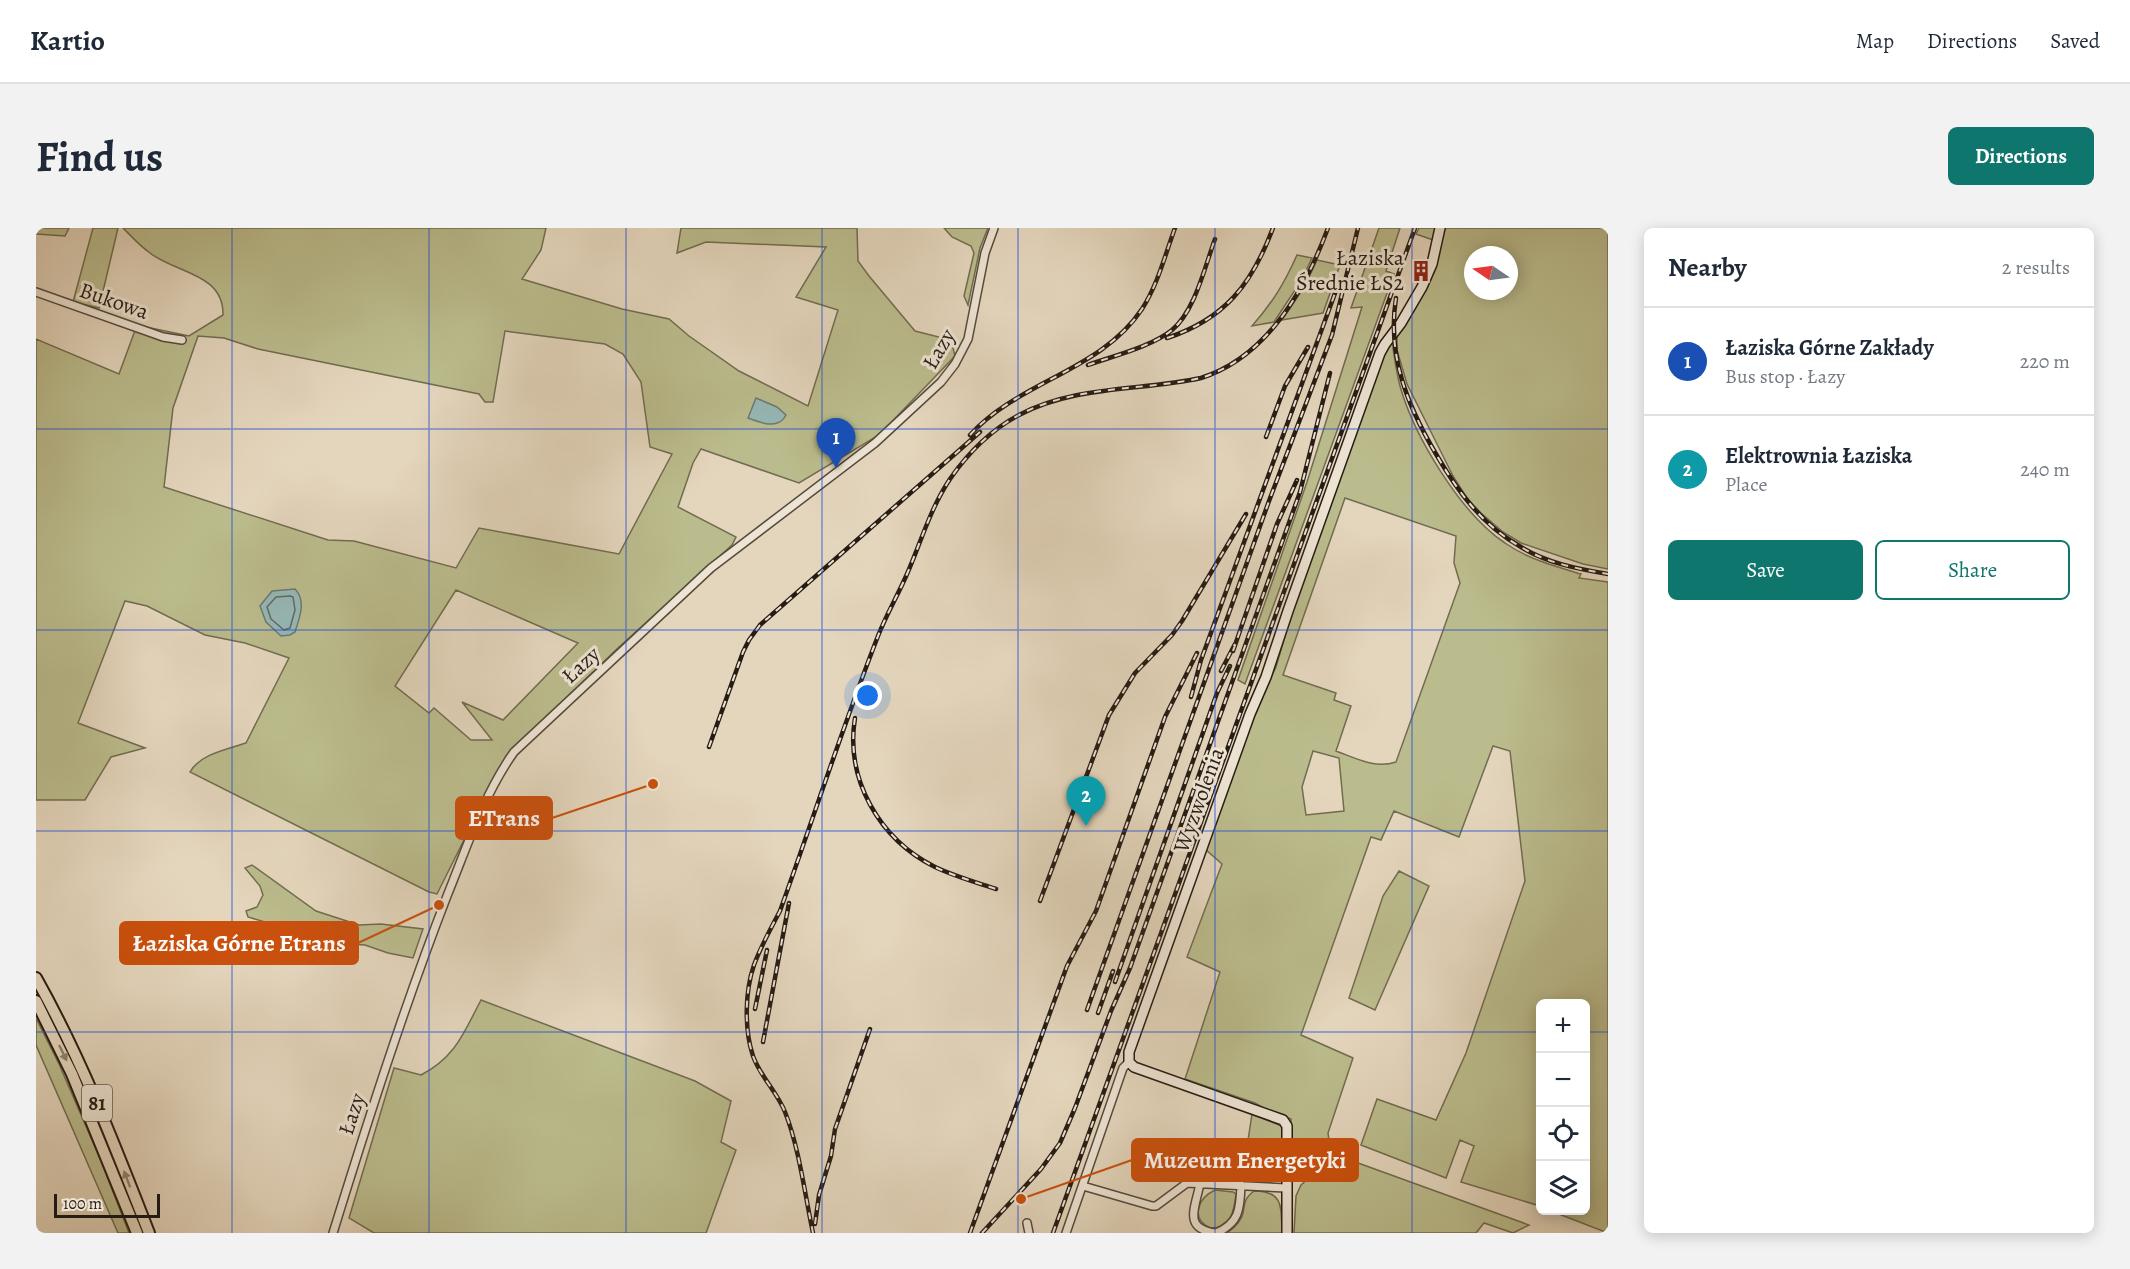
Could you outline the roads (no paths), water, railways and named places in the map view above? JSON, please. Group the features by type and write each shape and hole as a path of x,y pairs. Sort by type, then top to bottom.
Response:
{"main road":[{"name":"81","path":"36,978 91,1088 149,1233"},
{"name":"81","path":"36,1001 76,1082 136,1233"}],"street":[{"name":"Łazy","path":"333,1233 422,960 498,774 514,752 711,568 875,443 941,382 955,364 968,339 985,253 994,228"},
{"name":"Wyzwolenia","path":"1129,1062 1129,1052 1266,677 1287,611 1376,364 1384,344 1393,335 1422,286 1432,264 1440,228"},
{"name":"Bukowa","path":"36,292 152,334 182,340"},
{"path":"1066,1233 1123,1068 1129,1062 1134,1067 1283,1120 1287,1126 1287,1233"},
{"path":"1083,1186 1152,1206 1156,1206 1187,1183 1286,1188"},
{"path":"1200,1183 1194,1220 1196,1227 1215,1233 1227,1229 1234,1220 1239,1210 1241,1185"},
{"path":"1027,1223 1029,1233"}],"water":[{"path":"756,398 777,407 786,415 783,420 769,424 748,418"},
{"path":"295,589 301,599 301,610 295,632 281,636 266,622 260,606 272,591"}],"railway":[{"path":"970,435 1012,401 1082,362 1125,330 1142,309 1152,290 1175,228"},
{"path":"1167,338 1205,321 1234,297 1256,266 1273,228"},
{"path":"813,1233 790,1126 782,1105 756,1063 750,1045 747,1022 749,986 757,958 780,911 878,636 937,502 950,479 972,451 999,428 1019,415 1063,398 1201,378 1224,368 1245,354 1264,338 1295,297 1308,275 1328,228"},
{"path":"1087,1010 1269,501 1332,335 1358,228"},
{"path":"1053,1233 1415,228"},
{"path":"1088,365 1143,346 1172,330 1180,322 1193,300 1215,239"},
{"path":"1191,697 1201,660 1338,285"},
{"path":"1396,298 1394,340 1408,398 1426,436 1462,494 1494,529 1531,553 1563,565 1608,574"},
{"path":"1266,437 1285,386 1308,347"},
{"path":"982,1233 1041,1169 1060,1143 1075,1108 1111,1011 1130,968 1300,492 1330,373"},
{"path":"709,747 743,652 760,625 980,432"},
{"path":"1233,651 1277,524 1297,480"},
{"path":"1040,901 1109,715 1135,673 1172,635 1182,621 1246,514"},
{"path":"1221,671 1235,644"},
{"path":"970,1233 1067,966 1096,911 1165,717 1197,653"},
{"path":"1115,982 1217,693 1230,666"},
{"path":"855,718 853,741 855,763 861,785 882,824 915,855 935,867 996,889"},
{"path":"763,1042 789,903"},
{"path":"755,1009 767,950"},
{"path":"1098,1013 1113,971"},
{"path":"815,1224 819,1195 831,1156 835,1129 870,1029"}],"place":[{"name":"Łaziska Średnie ŁS2","path":"1421,271"},
{"name":"Łaziska Górne Zakłady","path":"836,468"},
{"name":"ETrans","path":"653,784"},
{"name":"Elektrownia Łaziska","path":"1086,826"},
{"name":"Łaziska Górne Etrans","path":"439,905"},
{"name":"Muzeum Energetyki","path":"1021,1199"}]}
